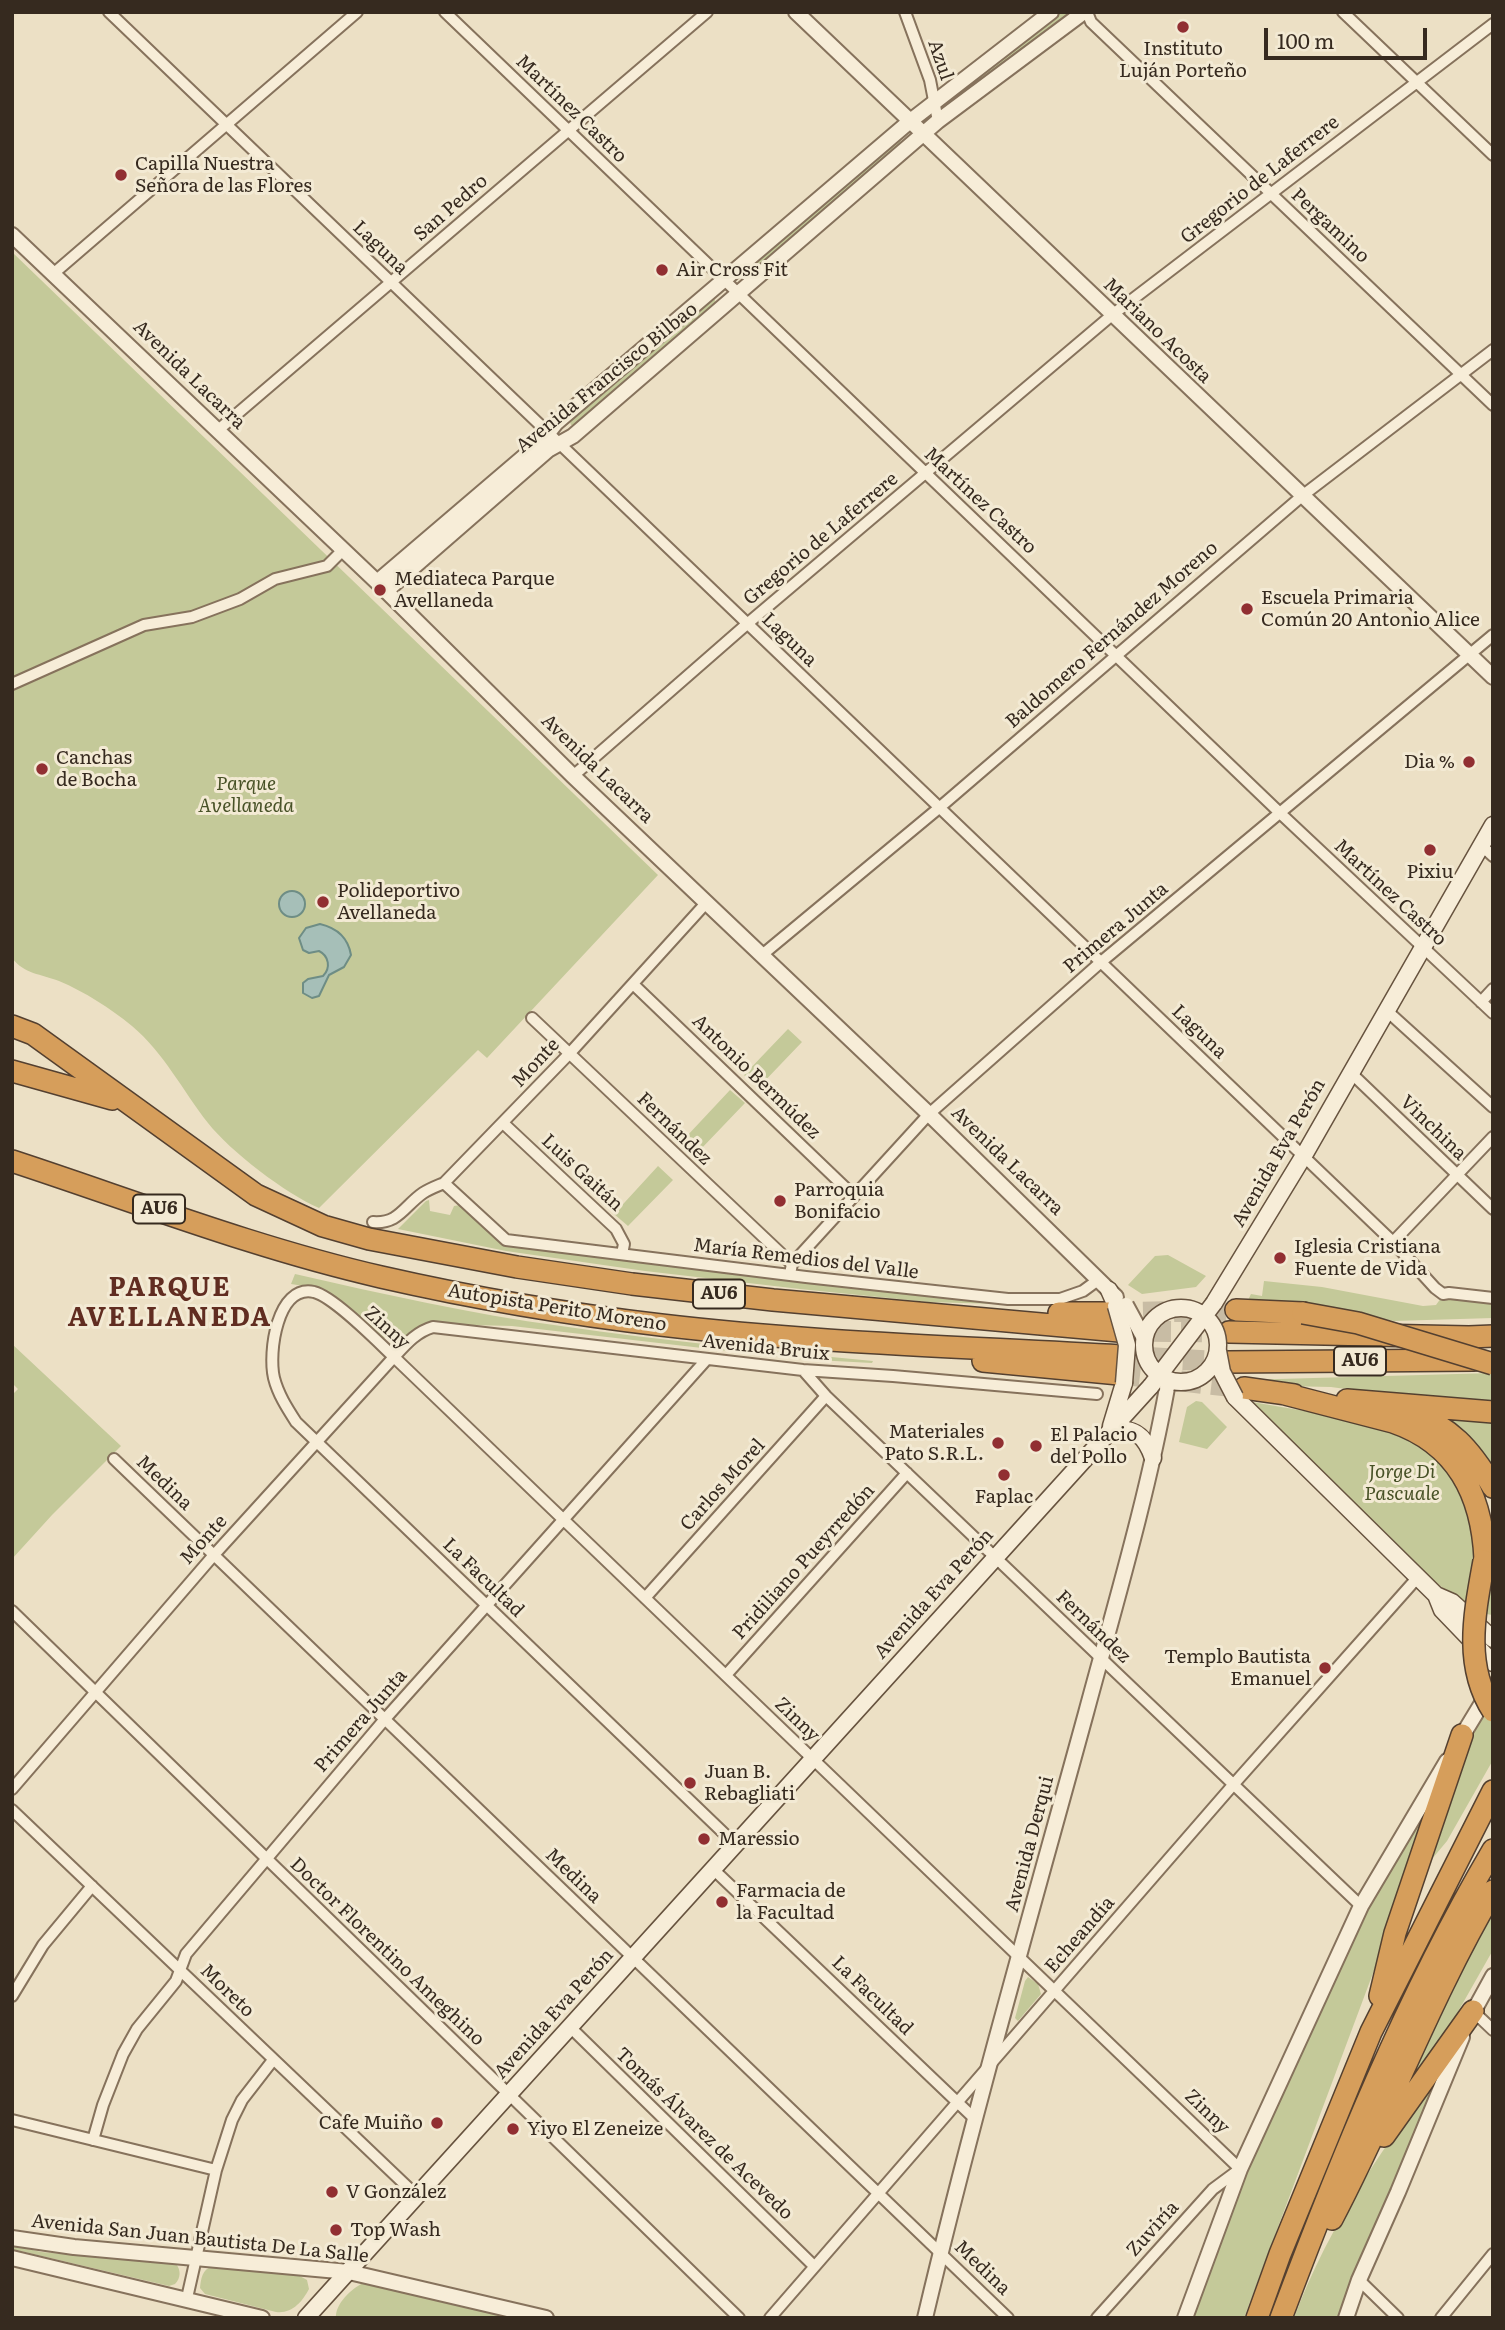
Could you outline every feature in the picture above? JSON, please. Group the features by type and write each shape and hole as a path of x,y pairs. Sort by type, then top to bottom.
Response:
{"highway":[{"name":"Autopista Perito Moreno","path":"12,1026 33,1034 256,1195 323,1226 369,1239 504,1265 632,1284 773,1300 947,1315 1117,1314"},
{"name":"Autopista Perito Moreno","path":"12,1071 128,1103"},
{"name":"Autopista Perito Moreno","path":"12,1161 305,1259 508,1303 649,1324 836,1340 987,1362 1121,1371"},
{"path":"1236,1310 1303,1313 1358,1323 1493,1362"},
{"name":"AU6","path":"1229,1332 1493,1336"},
{"name":"AU6","path":"1223,1356 1493,1362"},
{"path":"1239,1393 1281,1394 1493,1412"},
{"path":"1281,1394 1409,1428 1428,1439 1458,1468 1481,1517 1487,1566 1485,1632 1489,1674 1493,1684"},
{"path":"1394,1404 1440,1425 1450,1433 1468,1449 1493,1487"},
{"path":"1493,1538 1472,1629 1479,1678 1493,1711"},
{"path":"1371,2032 1395,1933 1462,1735"},
{"path":"1257,2318 1371,2032 1493,1791"},
{"path":"1281,2318 1309,2241 1414,2001 1493,1850"},
{"path":"1296,2278 1328,2227 1352,2181 1451,1969 1493,1891"},
{"path":"1352,2181 1473,2011"}],"main road":[{"name":"Avenida Eva Perón","path":"306,2318 1109,1432 1161,1382 1214,1303 1303,1157 1422,947 1487,850 1493,825"},
{"path":"1103,1285 1117,1314 1127,1345 1109,1432 1124,1429 1136,1432 1145,1440 1153,1458"},
{"path":"1223,1356 1195,1379 1161,1382 1146,1356 1145,1340 1153,1322 1166,1311 1187,1309 1205,1317 1215,1330 1223,1356 1222,1372 1239,1393 1436,1595 1452,1602 1493,1639"},
{"path":"1195,1379 1239,1393"},
{"path":"1436,1595 1442,1610 1493,1663"}],"street":[{"name":"Laguna","path":"109,12 1393,1242 1434,1288 1443,1294 1493,1298"},
{"path":"53,274 357,12"},
{"name":"Martínez Castro","path":"445,12 1280,813 1493,1013"},
{"name":"San Pedro","path":"217,431 708,12"},
{"name":"Mariano Acosta","path":"796,12 1493,677"},
{"name":"Azul","path":"905,12 930,80 938,121"},
{"name":"Avenida Francisco Bilbao","path":"382,586 548,450 554,438 556,424 909,122 1051,12"},
{"name":"Avenida Francisco Bilbao","path":"554,438 573,436 938,121 1086,12"},
{"name":"Pergamino","path":"1086,12 1091,22 1493,405"},
{"path":"1342,12 1493,155"},
{"name":"Gregorio de Laferrere","path":"573,776 747,624 1112,315 1493,24"},
{"name":"Avenida Lacarra","path":"12,235 382,586 573,776 929,1114 1103,1285"},
{"name":"Baldomero Fernández Moreno","path":"762,955 939,808 1302,496 1493,350"},
{"path":"12,684 144,625 192,617 240,599 275,579 327,566 343,550"},
{"name":"Primera Junta","path":"791,1269 929,1114 1101,962 1493,635"},
{"name":"Monte","path":"373,1222 385,1223 392,1220 423,1193 444,1184 570,1053 707,902"},
{"name":"Antonio Bermúdez","path":"633,984 854,1196"},
{"path":"1481,1002 1493,989"},
{"path":"1386,1010 1493,1107"},
{"name":"Fernández","path":"532,1018 791,1269"},
{"name":"Vinchina","path":"1350,1072 1493,1209"},
{"name":"Luis Gaitán","path":"503,1123 616,1229 624,1244 622,1255"},
{"path":"1393,1242 1493,1137"},
{"name":"María Remedios del Valle","path":"444,1184 506,1240 622,1255 791,1269 992,1297 1041,1300 1060,1298 1103,1285"},
{"name":"Zinny","path":"285,1307 289,1299 304,1291 320,1294 394,1357 1240,2169"},
{"name":"La Facultad","path":"285,1307 272,1353 275,1379 296,1422 735,1844"},
{"path":"1117,1314 1145,1340"},
{"name":"Monte","path":"12,1788 213,1556 316,1442 418,1333 433,1327"},
{"name":"Avenida Bruix","path":"433,1327 803,1370 1097,1394"},
{"name":"Primera Junta","path":"93,2140 112,2078 123,2054 137,2029 176,1980 186,1954 385,1719 707,1359"},
{"name":"Fernández","path":"803,1370 995,1558 1361,1906"},
{"name":"Avenida Derqui","path":"925,2318 940,2252 1153,1458 1161,1382"},
{"name":"Carlos Morel","path":"645,1598 827,1396"},
{"name":"Medina","path":"114,1459 1008,2318"},
{"name":"Pridiliano Pueyrredón","path":"726,1675 907,1473"},
{"name":"Echeandía","path":"770,2318 1233,1785 1418,1577"},
{"name":"Doctor Florentino Ameghino","path":"12,1611 739,2318"},
{"path":"1185,2318 1240,2169 1361,1906 1493,1684"},
{"name":"Moreto","path":"12,1810 416,2196"},
{"name":"La Facultad","path":"713,1868 975,2120"},
{"path":"12,1996 43,1945 92,1886"},
{"path":"1346,2318 1359,2280 1473,2011 1493,1976"},
{"path":"1473,2011 1493,2031"},
{"name":"Tomás Álvarez de Acevedo","path":"570,2027 814,2266"},
{"path":"187,2298 225,2138 237,2109 272,2060"},
{"path":"12,2120 216,2170"},
{"name":"Zuviría","path":"1097,2318 1213,2189 1240,2169"},
{"name":"Avenida San Juan Bautista De La Salle","path":"12,2238 74,2247 349,2272 546,2318"},
{"path":"1441,2318 1493,2254"},
{"path":"12,2258 262,2318"},
{"path":"1359,2280 1398,2318"}],"green space":[{"path":"1057,12 1065,12 1067,17 949,105 947,100"},
{"path":"898,139 902,143 748,277 746,275 744,270"},
{"name":"Polideportivo Avellaneda","path":"12,252 658,875 487,1058 478,1050 319,1208 275,1182 230,1146 208,1123 154,1048 132,1026 88,995 27,970 12,958"},
{"path":"713,297 717,304 576,426 571,425 569,419"},
{"path":"788,1029 802,1042 758,1088 744,1075"},
{"path":"730,1090 745,1103 700,1150 686,1137"},
{"path":"658,1166 673,1180 628,1226 614,1214"},
{"path":"429,1200 430,1211 450,1215 454,1206 460,1205 504,1245 974,1300 1039,1304 1095,1303 1103,1307 928,1302 800,1289 506,1251 398,1229"},
{"path":"1168,1255 1206,1276 1196,1287 1142,1294 1128,1285 1155,1256"},
{"path":"295,1274 427,1303 527,1321 678,1341 873,1361 797,1359 512,1326 432,1324 400,1338 384,1338 370,1334 317,1288 291,1284"},
{"path":"1264,1281 1322,1287 1423,1306 1436,1305 1441,1298 1493,1302 1493,1318 1394,1321 1298,1302 1248,1300 1251,1294 1262,1296"},
{"path":"12,1344 121,1446 12,1559 12,1395 18,1389 12,1383"},
{"path":"1493,1373 1493,1409 1331,1387 1282,1386 1242,1380"},
{"path":"1196,1401 1202,1402 1227,1427 1207,1449 1179,1442 1187,1407"},
{"name":"Jorge Di Pascuale","path":"1252,1402 1358,1420 1409,1435 1450,1467 1493,1564 1493,1615 1463,1603 1432,1579"},
{"path":"1440,1416 1493,1419 1493,1466 1490,1473"},
{"path":"1493,1694 1493,1760 1425,1874 1458,1757"},
{"path":"1430,1799 1394,1917 1244,2318 1192,2318 1259,2143 1362,1920"},
{"path":"1493,1904 1493,1950 1434,2054 1387,2119"},
{"path":"1028,1977 1038,1984 1041,1994 1018,2021 1015,2018"},
{"path":"1449,2061 1407,2151 1338,2318 1294,2318 1324,2249 1361,2184"},
{"path":"12,2245 41,2252 176,2264 179,2277 175,2284 169,2286 12,2249"},
{"path":"212,2267 298,2275 307,2280 309,2289 296,2306 287,2311 276,2312 205,2294 200,2288 202,2278 204,2272"},
{"path":"363,2283 510,2318 336,2318 338,2307"}],"water":[{"path":"292,891 301,895 305,904 301,913 292,917 283,913 279,904 283,895"},
{"path":"320,924 341,934 351,955 344,967 329,975 319,996 312,998 303,993 303,983 308,979 323,976 328,962 319,951 309,953 303,950 299,938 306,928"}],"tunnel":[{"path":"1112,1313 1236,1310"},
{"path":"1119,1331 1229,1332"},
{"path":"1121,1356 1228,1362"},
{"path":"1119,1374 1244,1388"}],"place":[{"name":"Instituto Luján Porteño","path":"1183,27"},
{"name":"Capilla Nuestra Señora de las Flores","path":"121,175"},
{"name":"Air Cross Fit","path":"662,270"},
{"name":"Mediateca Parque Avellaneda","path":"380,590"},
{"name":"Escuela Primaria Común 20 Antonio Alice","path":"1247,609"},
{"name":"Dia %","path":"1469,762"},
{"name":"Canchas de Bocha","path":"42,769"},
{"name":"Pixiu","path":"1430,850"},
{"name":"Polideportivo Avellaneda","path":"323,902"},
{"name":"Parroquia Bonifacio","path":"780,1201"},
{"name":"Iglesia Cristiana Fuente de Vida","path":"1280,1258"},
{"name":"Materiales Pato S.R.L.","path":"998,1443"},
{"name":"El Palacio del Pollo","path":"1036,1446"},
{"name":"Faplac","path":"1004,1475"},
{"name":"Templo Bautista Emanuel","path":"1325,1668"},
{"name":"Juan B. Rebagliati","path":"690,1783"},
{"name":"Maressio","path":"704,1839"},
{"name":"Farmacia de la Facultad","path":"722,1902"},
{"name":"Cafe Muiño","path":"437,2123"},
{"name":"Yiyo El Zeneize","path":"513,2129"},
{"name":"V González","path":"332,2192"},
{"name":"Top Wash","path":"336,2230"}],"district":[{"name":"PARQUE AVELLANEDA","path":"170,1303"}],"park label":[{"name":"Parque Avellaneda","path":"246,795"}]}
